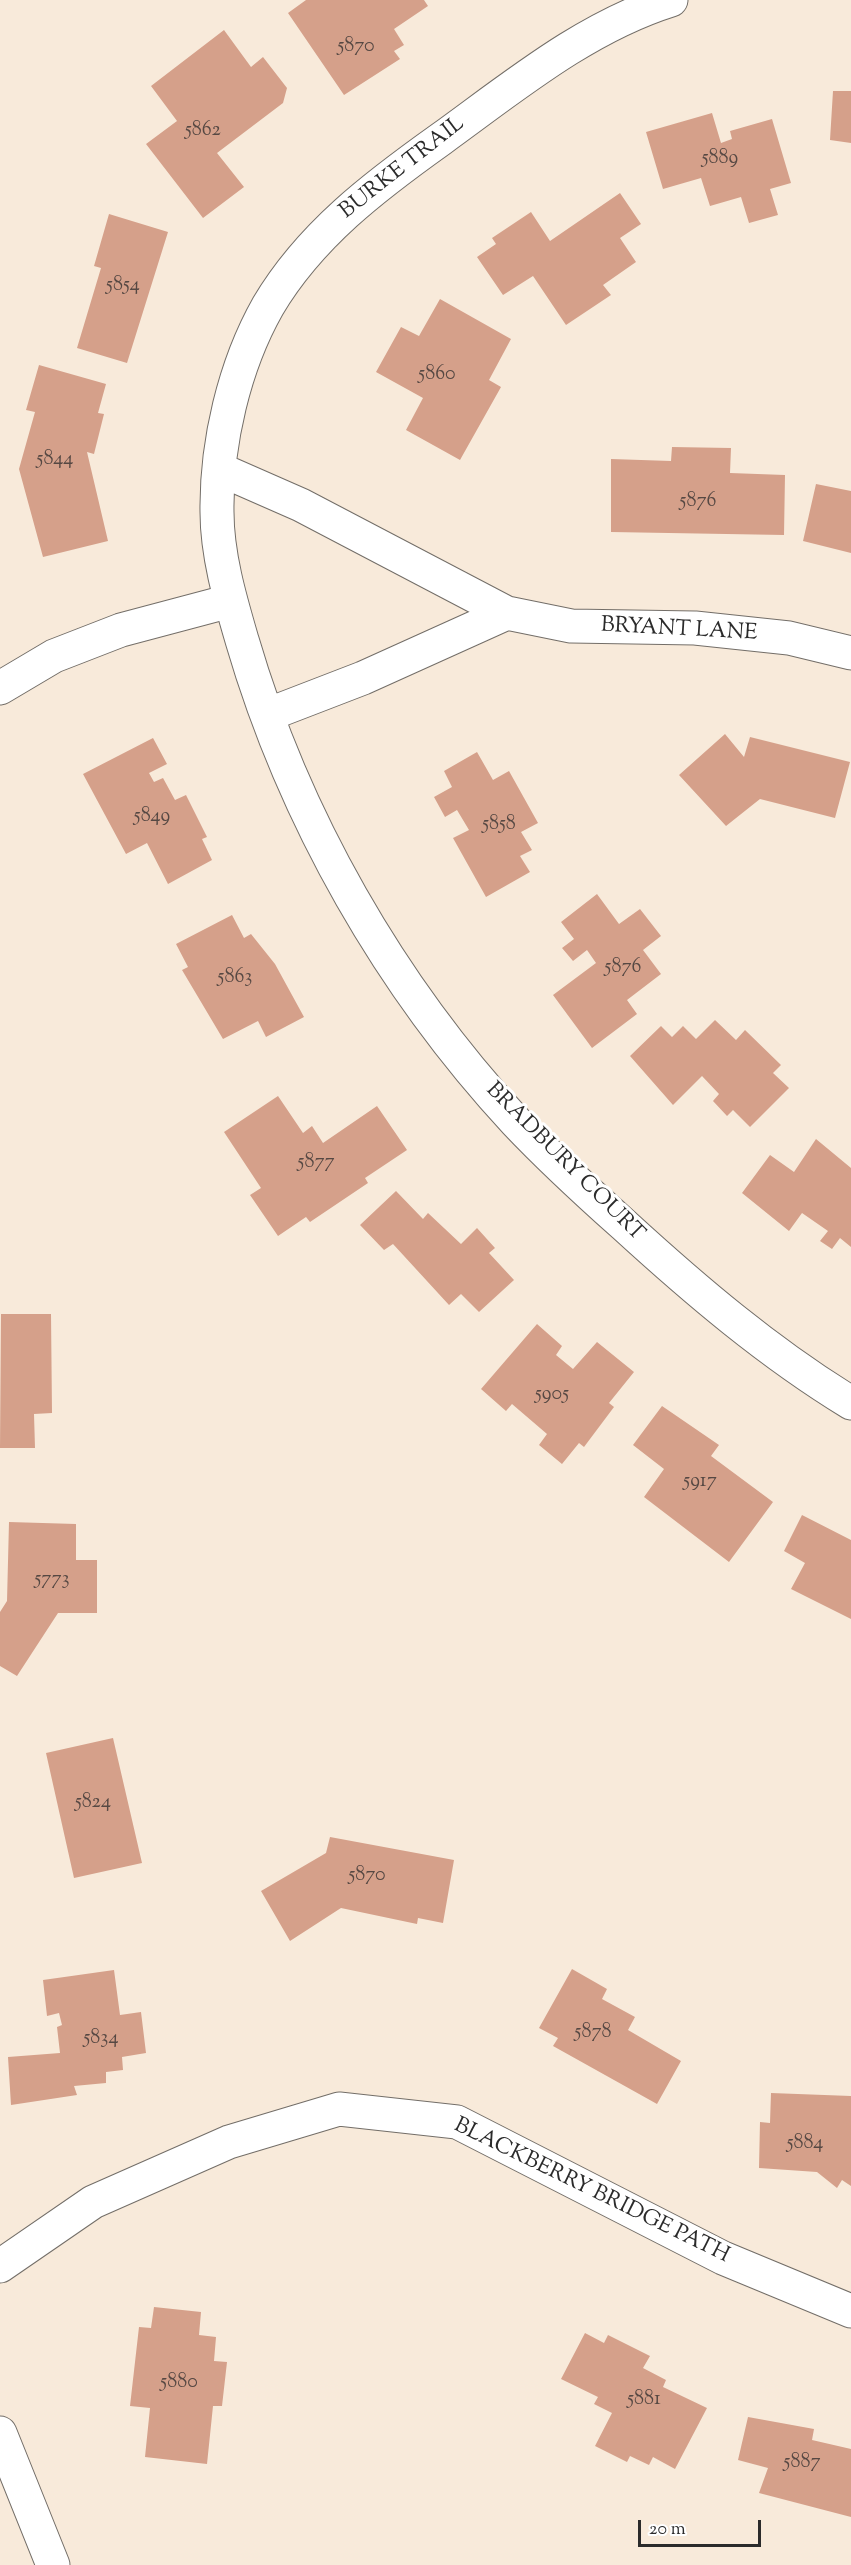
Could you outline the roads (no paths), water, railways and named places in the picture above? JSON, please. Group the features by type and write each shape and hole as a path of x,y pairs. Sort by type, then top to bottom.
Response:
{"street":[{"name":"BURKE TRAIL","path":"230,601 216,515 219,469 231,406 249,346 268,306 294,270 338,218 391,175 549,61 599,30 671,0"},
{"name":"BRYANT LANE","path":"219,469 301,505 507,613 571,626 695,628 789,638 851,653"},
{"path":"0,688 54,656 110,634 230,601"},
{"name":"BRADBURY COURT","path":"230,601 267,716 321,841 362,915 408,987 515,1121 579,1185 702,1295 772,1349 851,1403"},
{"path":"267,716 363,678 507,613"},
{"name":"BLACKBERRY BRIDGE PATH","path":"0,2266 93,2202 229,2142 339,2109 457,2122 723,2258 851,2311"},
{"path":"0,2433 53,2565"}]}
